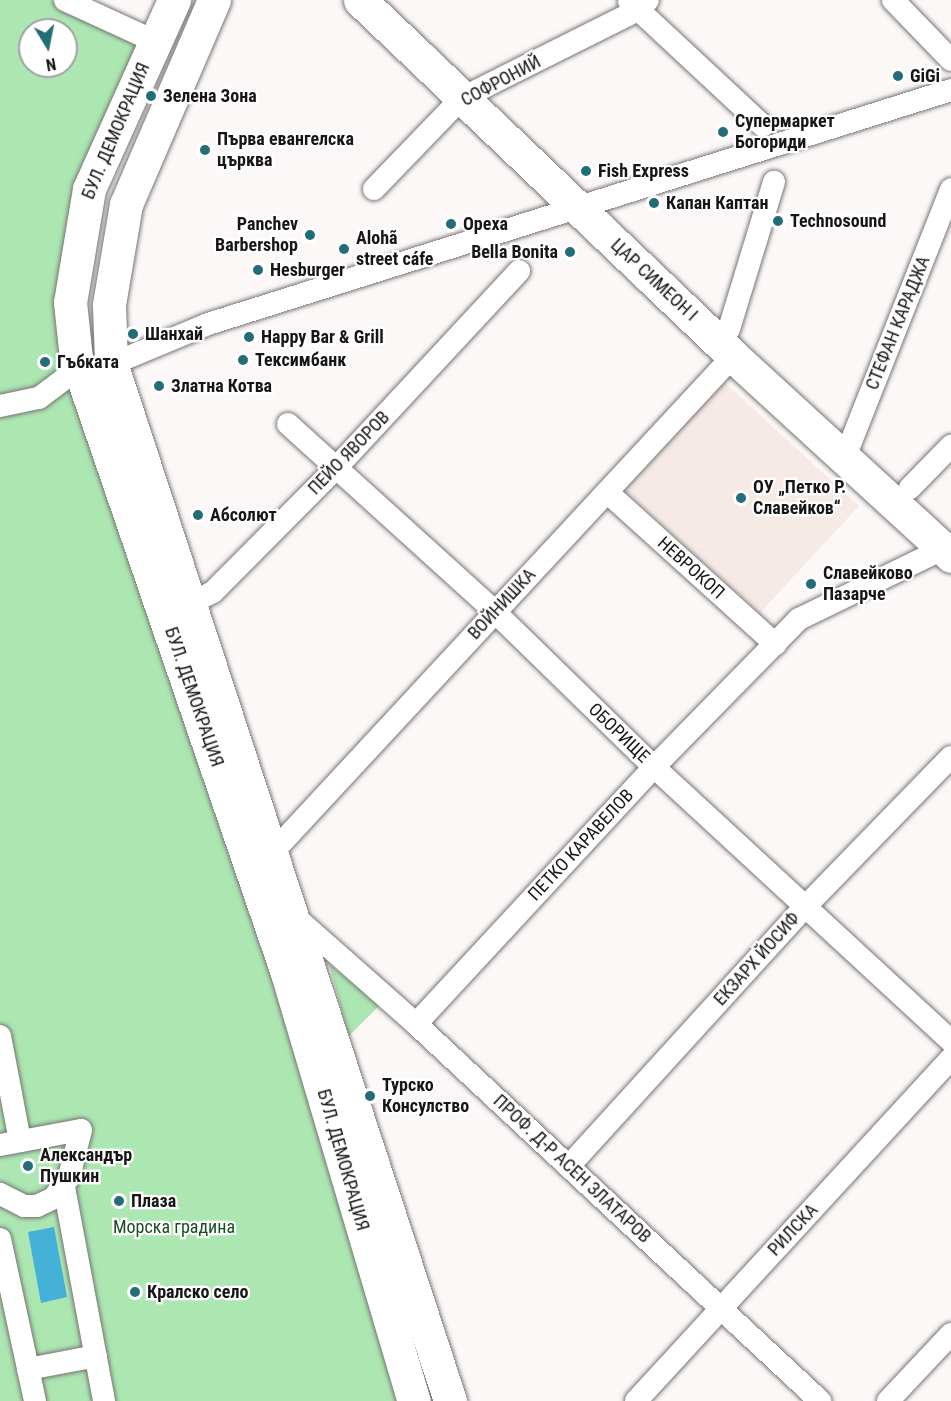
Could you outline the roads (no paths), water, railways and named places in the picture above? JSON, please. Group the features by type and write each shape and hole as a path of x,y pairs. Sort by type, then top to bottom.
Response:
{"main road":[{"name":"БУЛ. ДЕМОКРАЦИЯ","path":"174,0 89,189 70,302 79,372 178,610 272,854 450,1401"},
{"name":"БУЛ. ДЕМОКРАЦИЯ","path":"214,0 126,204 115,254 108,333 111,363 178,610 414,1401"},
{"name":"ЦАР СИМЕОН I","path":"360,0 724,347 948,550"}],"street":[{"path":"65,0 154,41"},
{"path":"893,0 951,60"},
{"path":"638,3 763,126"},
{"name":"СОФРОНИЙ","path":"374,189 462,98 638,3"},
{"path":"124,359 208,324 951,90"},
{"name":"ВОЙНИШКА","path":"272,854 607,492 724,347 774,182"},
{"name":"СТЕФАН КАРАДЖА","path":"845,457 951,189"},
{"name":"ПЕЙО ЯВОРОВ","path":"178,610 213,592 336,468 519,271"},
{"path":"0,406 39,398 69,375"},
{"name":"ОБОРИЩЕ","path":"288,424 495,612 654,766 951,1041"},
{"path":"910,488 951,446"},
{"name":"НЕВРОКОП","path":"607,492 775,644"},
{"name":"ПЕТКО КАРАВЕЛОВ","path":"416,1023 654,766 799,619 948,550"},
{"name":"ЕКЗАРХ ЙОСИФ","path":"569,1166 805,906 951,757"},
{"name":"ПРОФ. Д-Р АСЕН ЗЛАТАРОВ","path":"293,916 416,1023 820,1401"},
{"path":"0,1036 10,1143 81,1130 64,1187 54,1198 37,1206 13,1203 0,1194"},
{"name":"РИЛСКА","path":"636,1401 951,1059"},
{"path":"64,1187 104,1401"},
{"path":"0,1239 35,1401"},
{"path":"888,1401 951,1334"},
{"path":"28,1369 96,1356"}],"water":[{"path":"54,1227 67,1297 41,1303 28,1232"}],"place":[{"name":"GiGi","path":"898,76"},
{"name":"Зелена Зона","path":"151,96"},
{"name":"Супермаркет Богориди","path":"723,132"},
{"name":"Първа евангелска църква","path":"205,150"},
{"name":"Fish Express","path":"586,171"},
{"name":"Капан Каптан","path":"654,203"},
{"name":"Technosound","path":"778,221"},
{"name":"Ореха","path":"451,224"},
{"name":"Panchev Barbershop","path":"310,235"},
{"name":"Alohã street cáfe","path":"344,249"},
{"name":"Bella Bonita","path":"570,252"},
{"name":"Hesburger","path":"258,270"},
{"name":"Шанхай","path":"133,334"},
{"name":"Happy Bar & Grill","path":"249,337"},
{"name":"Тексимбанк","path":"243,360"},
{"name":"Гъбката","path":"45,362"},
{"name":"Златна Котва","path":"159,386"},
{"name":"ОУ „Петко Р. Славейков“","path":"741,498"},
{"name":"Абсолют","path":"198,515"},
{"name":"Славейково Пазарче","path":"811,584"},
{"name":"Турско Консулство","path":"370,1096"},
{"name":"Александър Пушкин","path":"28,1166"},
{"name":"Плаза","path":"119,1201"},
{"name":"Кралско село","path":"135,1292"}],"park label":[{"name":"Морска градина","path":"174,1227"}]}
